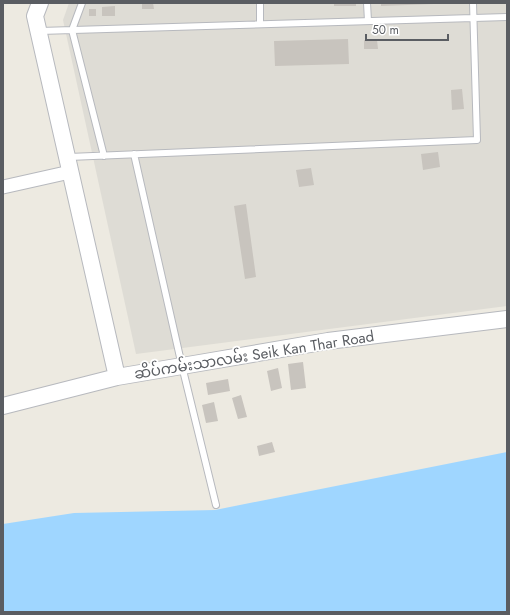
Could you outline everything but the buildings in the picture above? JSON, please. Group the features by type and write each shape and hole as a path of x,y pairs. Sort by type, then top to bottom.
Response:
{"street":[{"path":"40,3 35,16 38,31 117,377"},
{"path":"3,188 69,164"},
{"name":"ဆိပ်ကမ်းသာလမ်း Seik Kan Thar Road","path":"3,406 117,377 328,341 507,319"}],"lane":[{"path":"82,3 72,30 104,156"},
{"path":"260,3 260,24"},
{"path":"367,3 368,21"},
{"path":"69,164 104,156 134,154 477,140 473,3"},
{"path":"38,31 507,17"},
{"path":"134,154 182,366 216,504"}],"shaded area":[{"path":"69,3 507,3 507,306 136,354 63,20"}],"water":[{"path":"507,452 507,612 3,612 3,524 74,513 215,510"}]}
